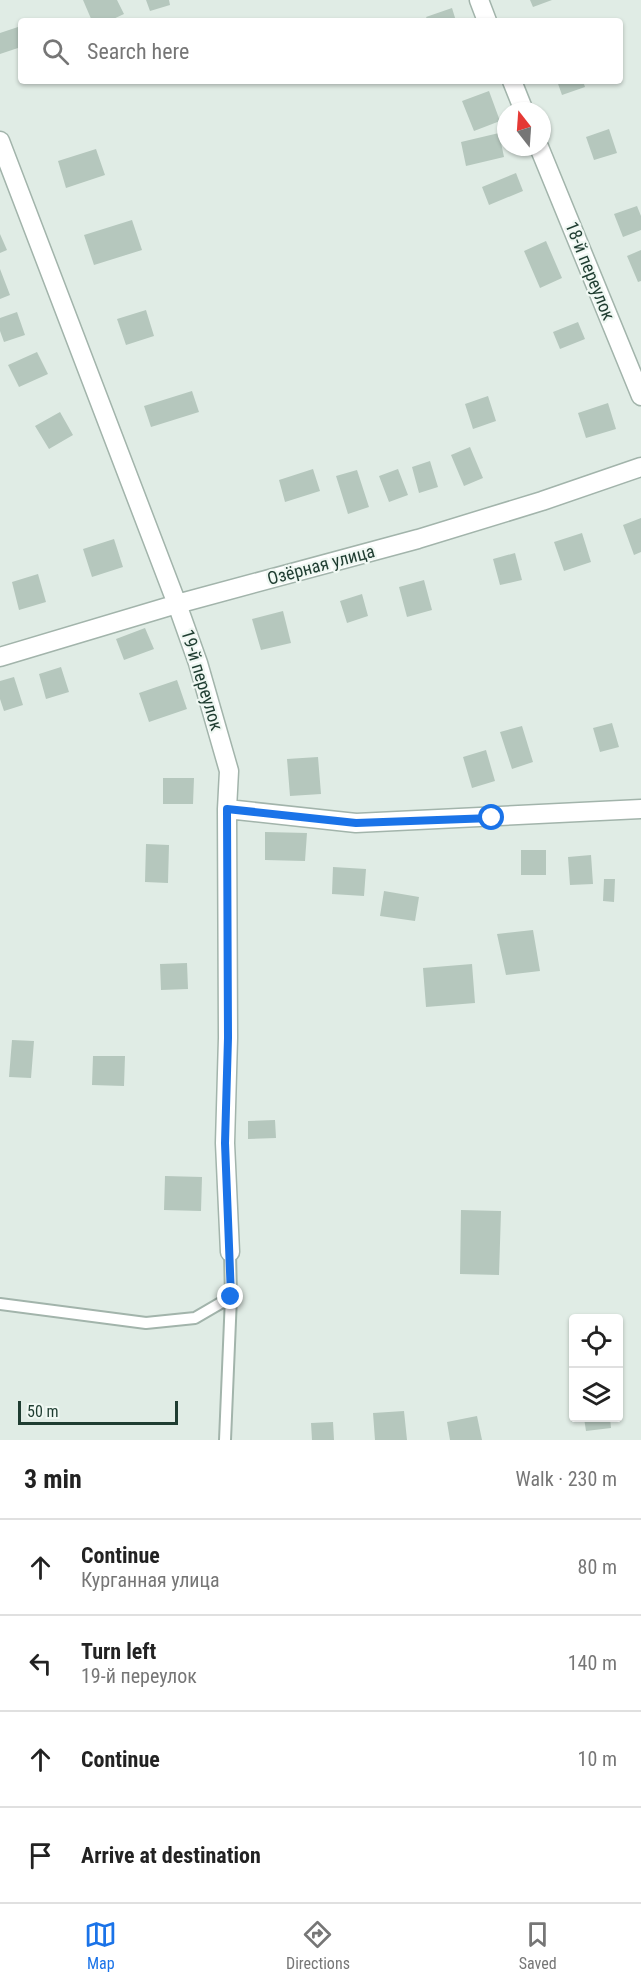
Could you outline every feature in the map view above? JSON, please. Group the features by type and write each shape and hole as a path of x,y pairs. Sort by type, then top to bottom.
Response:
{"street":[{"path":"479,0 486,18"},
{"path":"513,84 520,102"},
{"name":"19-й переулок","path":"0,141 177,604 198,663 229,771 227,809 228,1038 225,1143 230,1252"},
{"name":"18-й переулок","path":"543,156 641,396"},
{"name":"Озёрная улица","path":"0,657 177,604 418,539 542,501 641,466"},
{"path":"227,809 356,823 641,809"}],"lane":[{"path":"225,1440 231,1297 230,1252"},
{"path":"0,1304 146,1323 195,1318 231,1297"}],"building":[{"path":"83,0 117,0 124,14 115,18 91,18"},
{"path":"146,0 169,0 170,5 150,11"},
{"path":"530,0 552,0 533,7"},
{"path":"452,8 455,18 426,18"},
{"path":"18,27 18,48 0,54 0,33"},
{"path":"558,84 584,84 585,87 562,95"},
{"path":"489,91 497,113 497,122 474,131 462,101"},
{"path":"609,129 617,153 594,160 586,137"},
{"path":"497,133 497,156 504,157 466,166 461,142"},
{"path":"96,149 105,175 66,188 58,161"},
{"path":"516,173 523,191 489,205 482,187"},
{"path":"637,206 641,216 641,230 623,237 614,214"},
{"path":"132,220 142,250 94,265 84,235"},
{"path":"0,234 7,250 0,253"},
{"path":"546,241 562,278 540,288 524,251"},
{"path":"641,250 641,281 638,282 627,256"},
{"path":"0,269 10,295 0,299"},
{"path":"146,310 154,336 126,345 117,319"},
{"path":"17,312 25,335 4,342 0,331 0,318"},
{"path":"578,322 585,339 560,349 553,332"},
{"path":"37,352 48,374 19,387 8,365"},
{"path":"192,391 199,412 151,427 144,406"},
{"path":"488,396 496,421 473,429 465,404"},
{"path":"608,403 616,429 586,438 578,413"},
{"path":"60,412 73,435 49,449 35,426"},
{"path":"470,447 483,478 464,486 451,455"},
{"path":"430,461 438,487 419,493 412,467"},
{"path":"313,469 320,491 285,502 279,480"},
{"path":"398,469 408,495 389,502 379,476"},
{"path":"357,470 369,507 348,514 336,476"},
{"path":"641,518 641,552 634,555 623,525"},
{"path":"582,533 591,562 564,571 554,542"},
{"path":"114,539 123,567 92,577 83,549"},
{"path":"515,553 522,580 500,585 493,559"},
{"path":"38,574 46,602 19,610 12,582"},
{"path":"424,580 432,610 407,617 399,587"},
{"path":"362,594 368,616 347,623 340,601"},
{"path":"283,611 291,643 261,650 252,619"},
{"path":"145,628 154,649 124,660 116,639"},
{"path":"61,667 69,692 46,699 39,674"},
{"path":"14,677 23,705 4,711 0,699 0,681"},
{"path":"177,680 187,709 149,722 139,693"},
{"path":"612,723 619,747 600,752 593,728"},
{"path":"522,726 533,762 512,769 500,732"},
{"path":"486,750 495,781 472,788 463,757"},
{"path":"318,757 321,794 290,796 287,759"},
{"path":"163,778 194,778 193,804 163,804"},
{"path":"265,832 307,833 305,861 265,860"},
{"path":"146,844 169,845 168,883 145,882"},
{"path":"521,850 546,850 546,875 521,875"},
{"path":"591,855 593,884 570,885 568,857"},
{"path":"333,867 366,869 364,896 332,894"},
{"path":"604,879 615,879 614,902 603,901"},
{"path":"384,891 419,897 415,921 380,916"},
{"path":"533,930 540,971 506,975 497,934"},
{"path":"187,963 188,989 161,990 160,964"},
{"path":"472,964 475,1003 426,1007 423,968"},
{"path":"12,1040 34,1041 31,1078 9,1077"},
{"path":"93,1056 125,1056 124,1086 92,1085"},
{"path":"275,1120 276,1138 248,1139 248,1121"},
{"path":"165,1176 202,1177 201,1211 164,1210"},
{"path":"461,1210 501,1211 499,1275 460,1274"},
{"path":"404,1411 407,1440 375,1440 373,1413"},
{"path":"477,1416 482,1440 450,1440 447,1422"},
{"path":"333,1422 334,1440 312,1440 311,1423"},
{"path":"585,1422 610,1422 611,1428 586,1431"}],"route":[{"path":"231,1297 225,1143 228,1038 227,809 356,823 492,818"}]}
